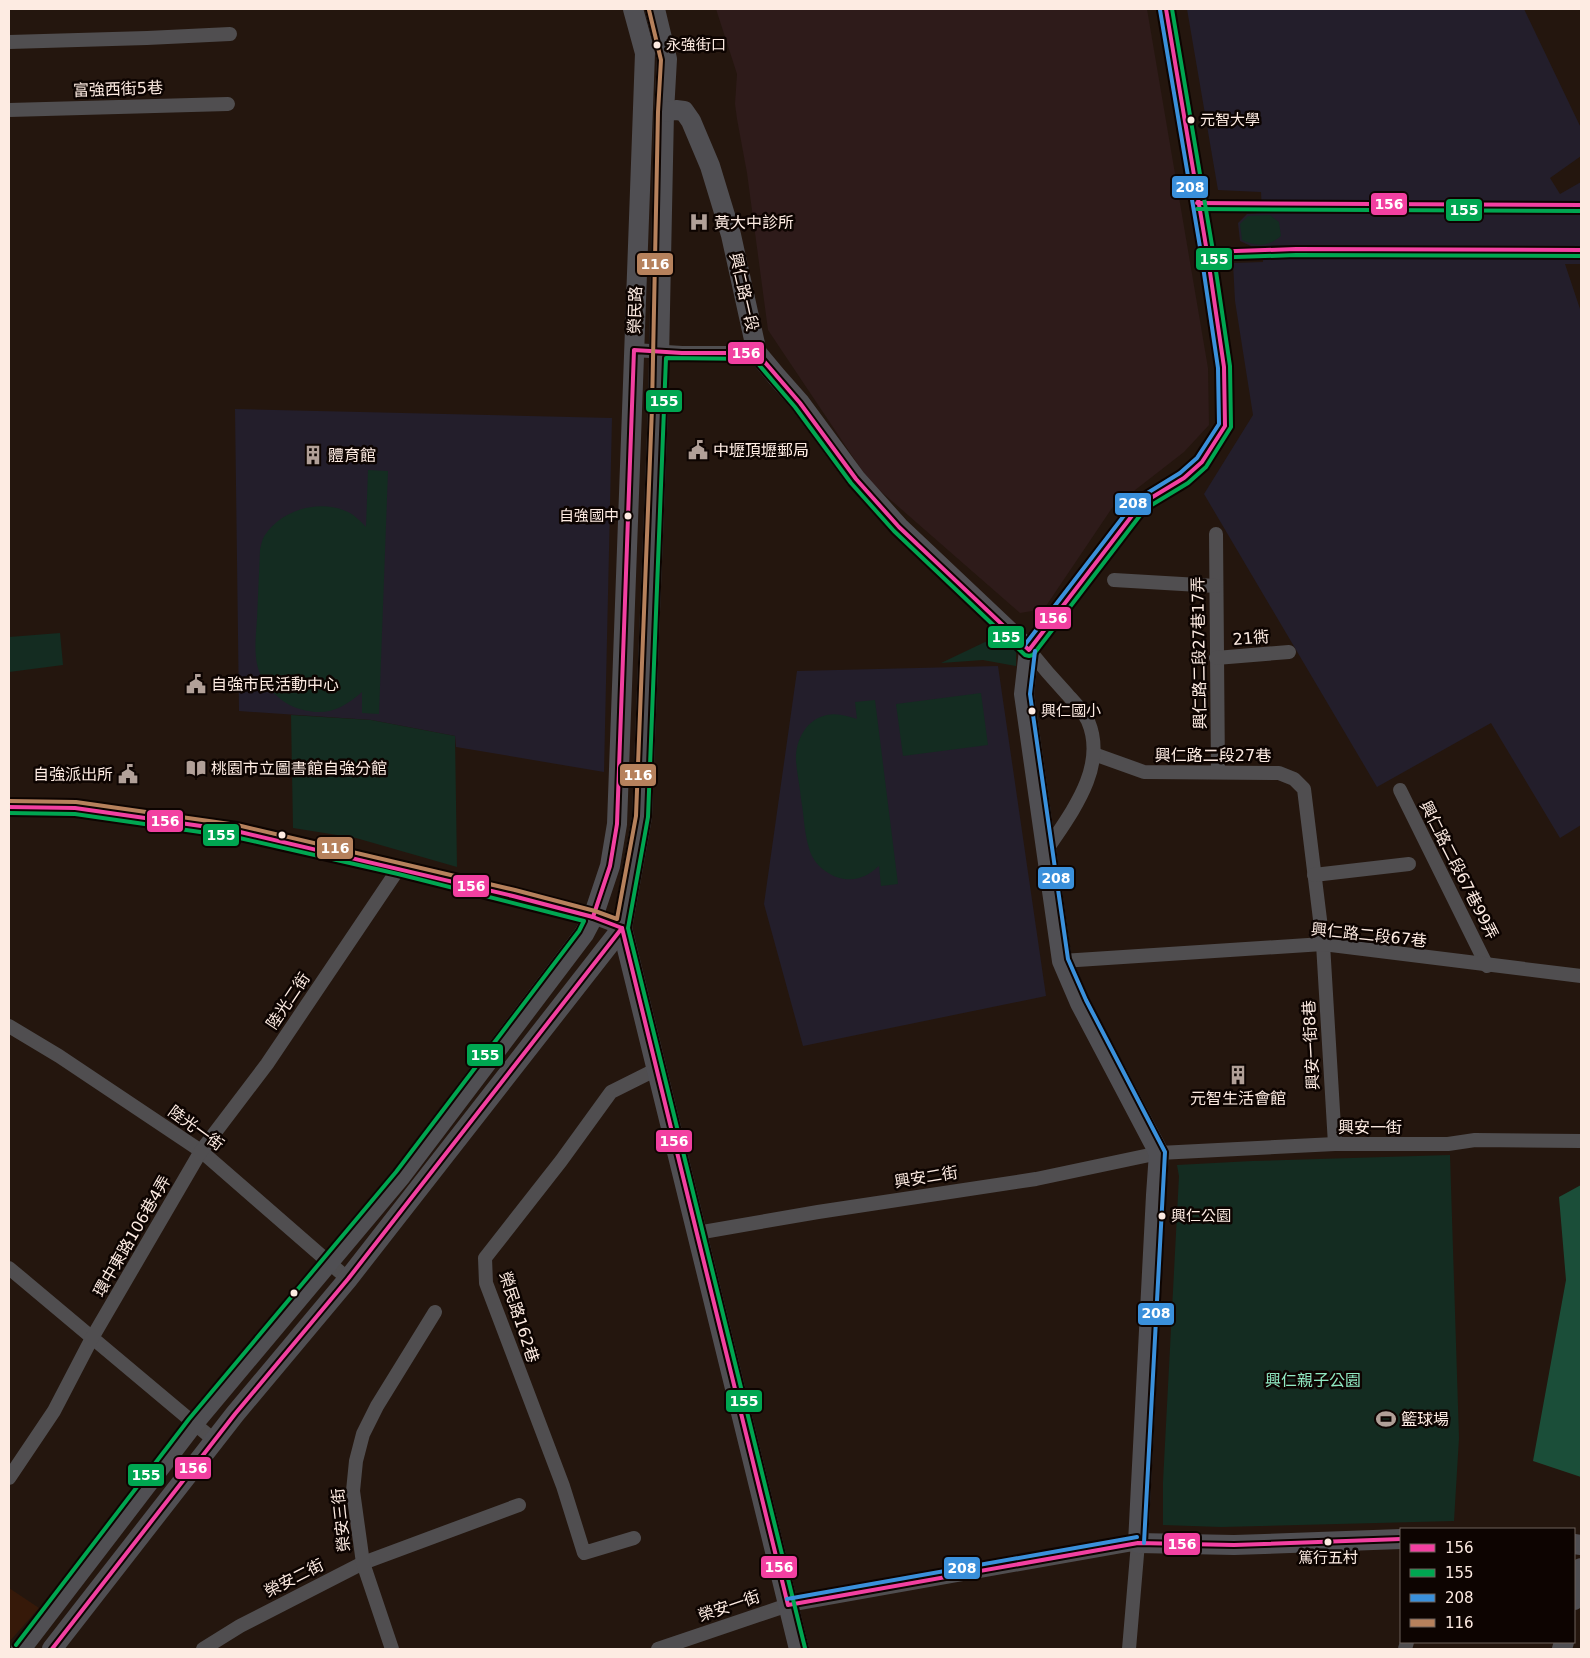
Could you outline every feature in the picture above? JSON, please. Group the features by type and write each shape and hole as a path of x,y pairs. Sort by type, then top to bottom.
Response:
{"street":[{"name":"榮民路","path":"20,1649 194,1423 401,1176 531,1006 584,934 593,916 610,866 617,824 645,53 633,9"},
{"path":"655,9 667,59 664,112"},
{"path":"1129,1649 1138,1542 1159,1154 1080,1003 1062,961 1024,694 1029,650 1141,504 1184,478 1202,462 1225,426 1224,367 1207,252 1166,9"},
{"path":"9,42 230,34"},
{"name":"富強西街5巷","path":"9,110 228,104"},
{"name":"興仁路一段","path":"664,112 684,111 691,121 710,166 731,235 757,353 800,403 856,479 899,527 1029,650"},
{"name":"榮民路","path":"664,112 660,351 642,817 622,928 799,1649"},
{"path":"634,350 682,353 757,353"},
{"name":"興仁路二段27巷17弄","path":"1216,534 1218,772"},
{"path":"1114,580 1216,586"},
{"path":"1029,650 1088,721 1094,749 1092,766 1079,801 1046,851"},
{"name":"21衖","path":"1216,658 1289,652"},
{"name":"興仁路二段27巷","path":"1094,754 1144,772 1279,773 1294,778 1304,789 1314,875"},
{"name":"興仁路二段67巷99弄","path":"1400,790 1487,966"},
{"path":"9,807 75,808 236,831 399,868 593,916 622,928 348,1279 214,1440 52,1649"},
{"path":"1314,875 1409,864"},
{"name":"陸光二街","path":"201,1151 267,1064 399,868"},
{"name":"興安一街8巷","path":"1314,875 1323,944 1334,1144"},
{"name":"興仁路二段67巷","path":"1062,961 1323,944 1487,966 1581,976"},
{"name":"陸光一街","path":"9,1026 59,1056 201,1151 348,1279"},
{"name":"榮民路162巷","path":"634,1538 584,1553 563,1486 486,1283 485,1258 561,1161 611,1092 657,1069"},
{"name":"興安一街","path":"1159,1154 1334,1144 1448,1144 1475,1140 1581,1141"},
{"name":"環中東路106巷4弄","path":"9,1478 54,1411 92,1338 201,1151"},
{"name":"興安二街","path":"697,1233 828,1210 1036,1179 1159,1154"},
{"path":"9,1268 214,1440"},
{"name":"榮安三街","path":"392,1649 363,1563 353,1491 356,1461 364,1434 377,1406 435,1312"},
{"name":"榮安二街","path":"203,1649 240,1626 363,1563 519,1506"},
{"path":"1138,1542 1234,1545 1400,1539"},
{"name":"榮安一街","path":"658,1649 788,1605 1138,1542"},
{"path":"1575,1595 1581,1568"}],"shaded area":[{"path":"716,9 1147,9 1208,368 1209,425 1184,452 1112,508 1044,609 1020,613 869,481 768,330 747,173 735,104 737,74"},
{"name":"元智大學","path":"1187,9 1524,9 1581,128 1581,156 1550,178 1560,194 1581,182 1581,264 1565,264 1581,312 1581,825 1560,838 1491,723 1377,787 1204,494 1253,415 1235,301 1233,263 1263,262 1263,246 1251,246 1240,241 1238,223 1247,214 1262,213 1261,192 1218,190"},
{"name":"自強國中","path":"235,409 612,418 604,772 456,747 455,736 371,720 239,711"},
{"name":"興仁國小","path":"998,666 1046,996 803,1046 764,904 797,671"},
{"path":"9,1588 39,1608 9,1642"}],"green space":[{"path":"1270,215 1279,222 1281,236 1272,242 1262,245 1242,240 1240,224 1248,216"},
{"path":"368,470 388,471 379,714 362,713 362,692 348,703 334,710 318,712 300,709 286,703 267,686 257,664 255,642 262,542 272,526 281,519 303,509 314,507 326,506 348,512 366,527"},
{"path":"60,633 63,665 9,672 9,637"},
{"path":"985,642 1016,644 1016,666 983,660 941,663"},
{"path":"981,693 988,745 903,756 896,704"},
{"path":"875,700 898,884 881,886 879,866 865,876 843,879 828,873 816,862 812,856 806,836 796,761 797,746 803,732 813,721 831,714 857,719 855,702"},
{"path":"291,715 371,720 455,736 457,867 356,838 293,828"},
{"name":"興仁親子公園","path":"1450,1155 1459,1438 1454,1521 1221,1527 1163,1525 1163,1482 1179,1176 1177,1165"},
{"path":"1581,1185 1581,1477 1533,1461 1566,1280 1559,1197"}],"transit line":[{"name":"156","path":"593,917 610,866 617,824 634,350 682,353 757,353 800,403 856,479 899,527 1029,650 1141,504 1184,478 1202,462 1225,426 1224,367 1207,252 1166,9"},
{"name":"155","path":"805,1648 628,928 648,817 666,358 754,359 795,407 851,483 894,531 1025,655 1033,655 1145,509 1188,483 1206,467 1231,427 1230,366 1213,251 1172,9"},
{"name":"116","path":"9,801 76,802 237,825 515,890 595,911 617,919 636,816 652,408 658,112 661,60 649,10"},
{"name":"208","path":"1024,646 1136,500 1180,473 1197,458 1219,424 1218,368 1201,253 1160,10"},
{"name":"156","path":"1197,203 1581,205"},
{"name":"155","path":"1197,209 1581,211"},
{"name":"156","path":"1207,252 1296,249 1581,250"},
{"name":"155","path":"1207,258 1296,255 1581,256"},
{"name":"208","path":"1035,651 1030,694 1068,959 1086,1000 1165,1152 1144,1543"},
{"name":"156","path":"9,807 75,808 236,831 513,896 593,917 622,928"},
{"name":"155","path":"9,813 75,814 235,837 398,874 584,921 579,931 396,1172 189,1419 16,1645"},
{"name":"156","path":"622,928 788,1605 1138,1543 1234,1545 1400,1539"},
{"name":"156","path":"52,1649 235,1414 348,1279 622,928"},
{"name":"208","path":"787,1599 1137,1537"}],"place":[{"name":"永強街口","path":"657,45"},
{"name":"元智大學","path":"1191,120"},
{"name":"黃大中診所","path":"699,222"},
{"name":"中壢頂壢郵局","path":"698,450"},
{"name":"體育館","path":"313,455"},
{"name":"自強國中","path":"628,516"},
{"name":"自強市民活動中心","path":"196,684"},
{"name":"興仁國小","path":"1032,711"},
{"name":"桃園市立圖書館自強分館","path":"196,768"},
{"name":"自強派出所","path":"128,774"},
{"name":"元智生活會館","path":"1238,1075"},
{"name":"興仁公園","path":"1162,1216"},
{"name":"籃球場","path":"1386,1419"},
{"name":"篤行五村","path":"1328,1542"}]}
